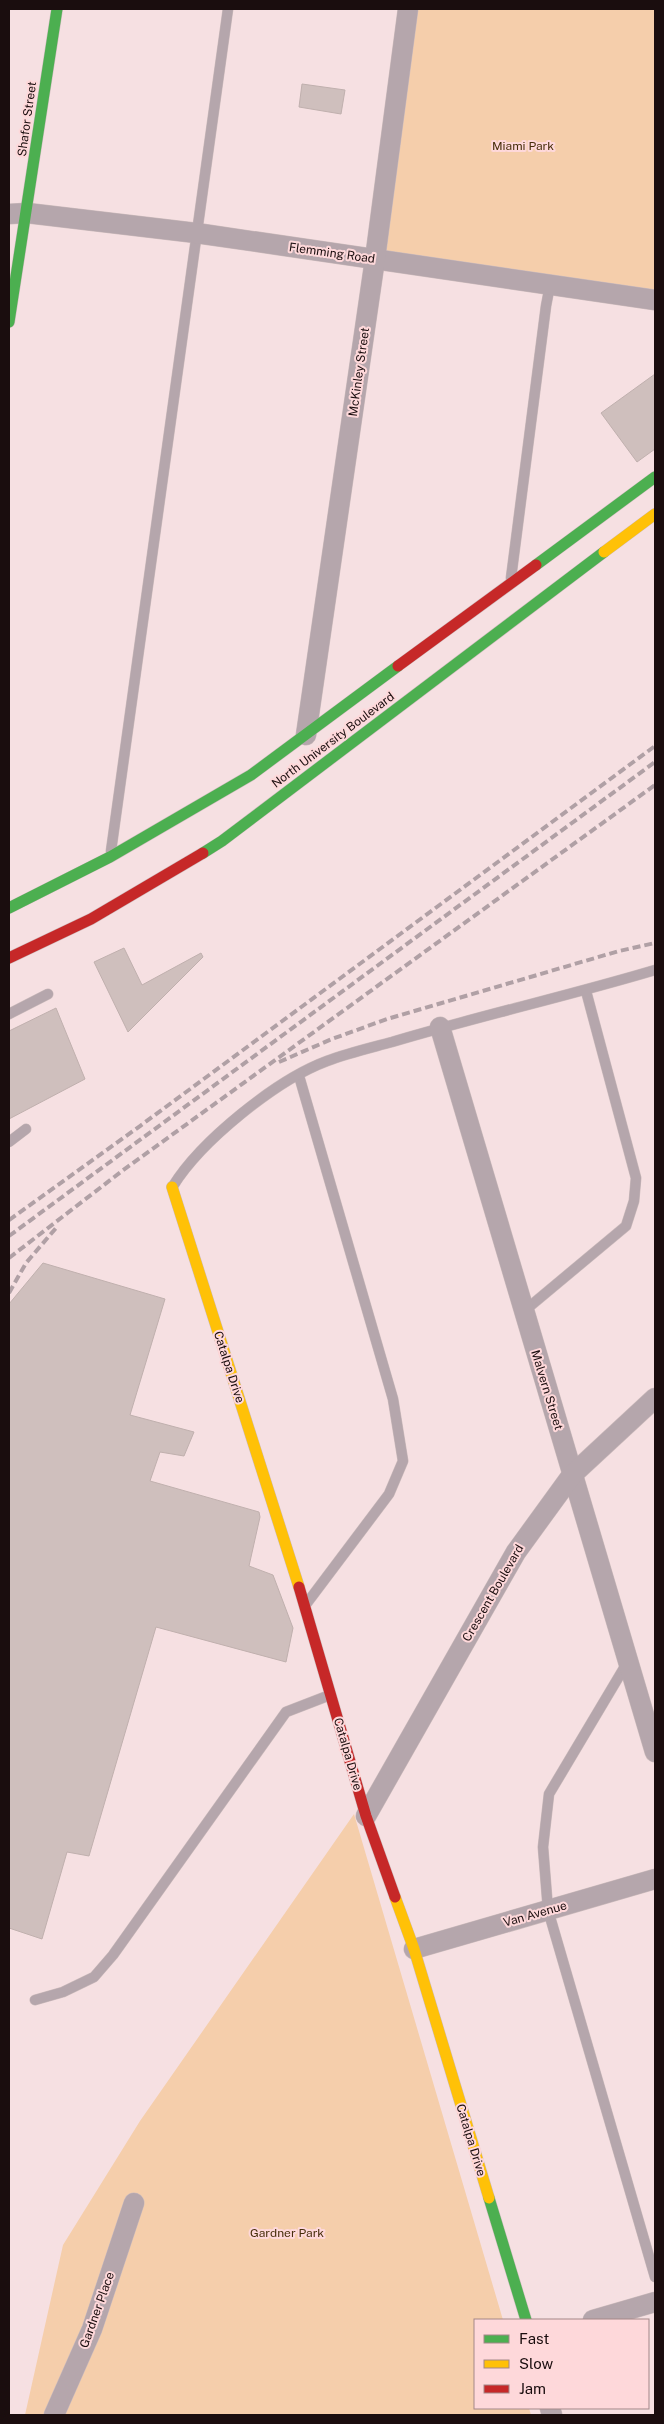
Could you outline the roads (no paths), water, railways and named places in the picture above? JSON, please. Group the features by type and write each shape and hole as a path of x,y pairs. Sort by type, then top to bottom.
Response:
{"main road":[{"name":"Shafor Street","path":"9,322 18,213 57,9"},
{"name":"North University Boulevard","path":"9,908 110,857 252,775 655,477"},
{"name":"North University Boulevard","path":"9,958 34,948 148,887 222,841 655,514"},
{"name":"Catalpa Drive","path":"172,1187 305,1606 366,1816 414,1949 526,2319"}],"street":[{"name":"McKinley Street","path":"306,735 375,259 408,9"},
{"name":"Flemming Road","path":"18,213 196,233 655,300"},
{"name":"Malvern Street","path":"440,1027 655,1752"},
{"name":"Crescent Boulevard","path":"366,1816 516,1552 572,1474 655,1398"},
{"name":"Van Avenue","path":"414,1949 655,1879"},
{"name":"Gardner Place","path":"54,2415 92,2329 134,2203"},
{"path":"597,2319 655,2302"}],"lane":[{"path":"110,857 228,9"},
{"path":"510,584 550,285"},
{"path":"172,1187 186,1165 255,1103 325,1062 440,1027 586,991 655,970"},
{"path":"523,1312 626,1226 634,1202 636,1178 586,991"},
{"path":"9,1014 48,994"},
{"path":"299,1076 393,1399 403,1461 389,1494 305,1606"},
{"path":"9,1142 26,1129"},
{"path":"628,1662 549,1794 543,1847 548,1910 655,2277"},
{"path":"35,2000 63,1992 94,1977 113,1954 286,1712 331,1695"}],"railway":[{"path":"9,1220 140,1126 655,746"},
{"path":"9,1236 655,762"},
{"path":"9,1258 122,1171 655,785"},
{"path":"279,1062 332,1039 387,1019 619,951 655,943"},
{"path":"9,1293 26,1263 56,1228"}],"park label":[{"name":"Miami Park","path":"523,146"},
{"name":"Gardner Park","path":"287,2233"}]}
